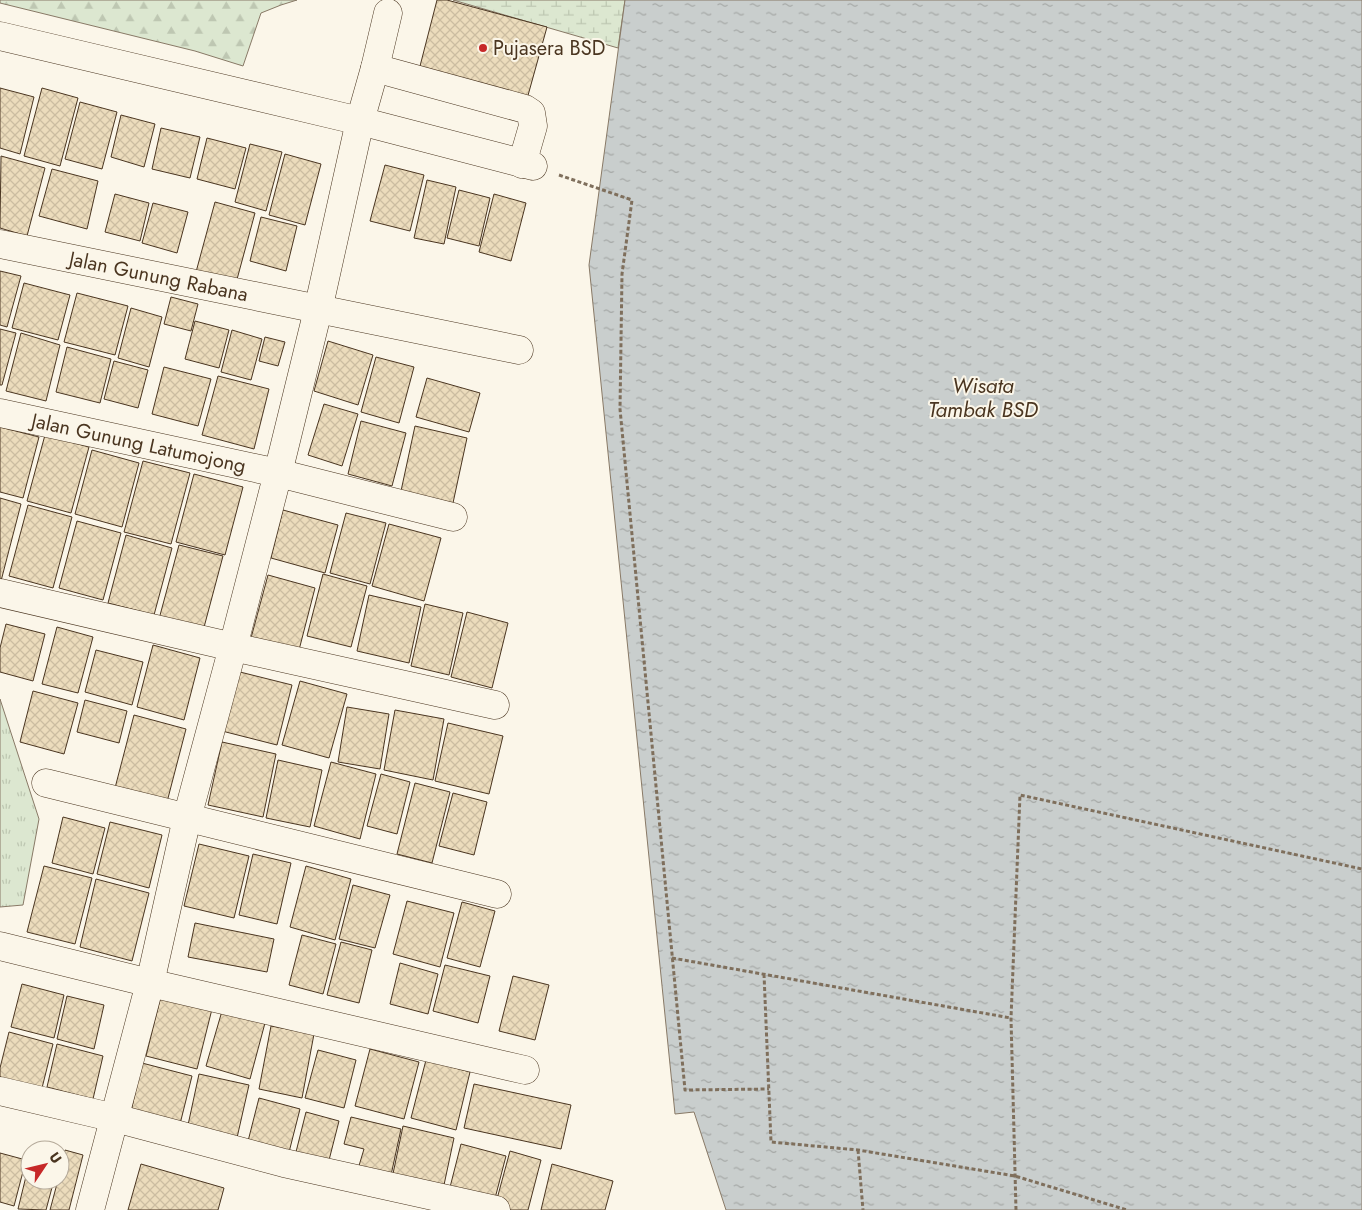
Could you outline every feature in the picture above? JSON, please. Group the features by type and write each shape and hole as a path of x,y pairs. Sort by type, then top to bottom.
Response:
{"street":[{"path":"90,1210 150,983 187,818 278,473 318,310 360,121 388,13"},
{"path":"0,36 360,121 527,165 533,126 531,113 525,109 375,68"},
{"name":"Jalan Gunung Rabana","path":"0,244 519,350"},
{"name":"Jalan Gunung Latumojong","path":"0,413 278,473 453,517"},
{"path":"0,593 495,705"},
{"path":"46,783 497,894"},
{"path":"0,946 150,983 525,1070"},
{"path":"0,1091 115,1118 284,1162 496,1210"}],"path":[{"path":"527,165 632,200 622,274 620,410 685,1090 769,1089"},
{"path":"1016,1210 1011,1018 1020,795 1362,869"},
{"path":"672,958 1011,1018"},
{"path":"764,974 771,1142 858,1150 1015,1176 1127,1210"},
{"path":"858,1150 863,1210"}],"green space":[{"path":"0,0 297,0 261,13 243,66 195,51 0,3"},
{"path":"453,0 625,0 618,48"},
{"path":"0,699 39,819 23,905 0,907"}],"water":[{"name":"Wisata Tambak BSD","path":"625,0 1362,0 1362,1210 726,1210 694,1112 675,1114 589,265"}],"building":[{"name":"Pujasera BSD","path":"437,0 447,0 547,27 527,99 419,70"},
{"path":"0,88 34,97 20,154 0,148"},
{"path":"42,88 78,98 60,166 24,156"},
{"path":"80,102 117,112 102,169 65,159"},
{"path":"121,115 155,124 144,167 111,157"},
{"path":"161,128 200,137 190,178 152,169"},
{"path":"207,138 246,148 235,189 197,179"},
{"path":"250,144 282,152 266,211 235,202"},
{"path":"285,154 321,164 305,225 269,215"},
{"path":"1,156 45,168 27,236 0,228"},
{"path":"385,165 424,175 410,231 370,221"},
{"path":"52,169 98,181 87,229 39,216"},
{"path":"427,180 456,187 444,244 414,238"},
{"path":"459,190 490,198 479,246 447,238"},
{"path":"115,194 149,203 140,241 105,232"},
{"path":"494,194 526,203 511,261 479,252"},
{"path":"215,202 255,213 236,283 196,272"},
{"path":"153,203 188,212 177,253 142,243"},
{"path":"261,217 297,226 286,271 250,261"},
{"path":"0,271 21,276 7,327 0,325"},
{"path":"24,283 70,295 58,340 12,328"},
{"path":"77,293 128,306 115,355 64,342"},
{"path":"171,297 198,304 191,331 164,324"},
{"path":"131,308 162,317 149,367 118,358"},
{"path":"195,321 229,330 219,368 185,359"},
{"path":"0,329 16,333 2,385 0,385"},
{"path":"232,330 262,339 251,380 221,372"},
{"path":"21,333 60,345 46,401 6,391"},
{"path":"265,337 285,342 278,366 259,361"},
{"path":"328,341 373,355 358,405 314,391"},
{"path":"67,347 111,359 100,403 56,392"},
{"path":"376,357 414,367 399,423 361,412"},
{"path":"114,361 148,370 138,408 104,399"},
{"path":"164,367 211,379 198,426 152,414"},
{"path":"218,376 269,389 254,449 202,435"},
{"path":"427,378 480,393 469,432 416,417"},
{"path":"324,404 358,414 342,466 308,455"},
{"path":"361,421 406,433 392,486 348,474"},
{"path":"415,426 467,438 453,503 401,491"},
{"path":"0,427 39,437 23,498 0,492"},
{"path":"45,435 89,447 71,513 27,501"},
{"path":"92,450 139,463 122,527 75,514"},
{"path":"143,461 190,473 171,544 124,532"},
{"path":"194,474 243,487 225,555 176,542"},
{"path":"0,498 21,504 1,581 0,581"},
{"path":"28,505 72,517 53,588 9,576"},
{"path":"283,510 338,525 325,573 271,558"},
{"path":"346,513 386,523 370,584 330,573"},
{"path":"77,521 121,533 103,600 59,588"},
{"path":"389,524 441,538 424,601 372,586"},
{"path":"126,535 172,548 154,615 108,603"},
{"path":"179,545 223,556 203,631 159,619"},
{"path":"323,574 367,586 351,647 307,636"},
{"path":"268,575 315,588 299,650 251,638"},
{"path":"369,595 421,607 409,663 357,651"},
{"path":"425,604 463,613 449,675 411,666"},
{"path":"467,612 508,623 492,688 451,677"},
{"path":"6,624 45,634 33,681 0,672 0,648"},
{"path":"57,627 93,637 78,693 42,684"},
{"path":"153,645 200,658 184,720 137,707"},
{"path":"96,650 143,662 132,705 85,692"},
{"path":"236,671 292,685 277,745 222,731"},
{"path":"300,681 347,694 329,758 282,745"},
{"path":"33,691 78,703 64,754 20,742"},
{"path":"85,700 127,711 119,743 77,732"},
{"path":"347,707 389,714 380,769 338,762"},
{"path":"395,710 444,719 433,780 384,770"},
{"path":"134,715 186,729 167,802 115,788"},
{"path":"448,723 503,736 489,794 435,781"},
{"path":"222,742 276,754 263,817 208,805"},
{"path":"278,760 322,770 310,827 266,818"},
{"path":"331,762 376,774 360,839 314,826"},
{"path":"381,774 410,782 397,834 367,826"},
{"path":"415,783 450,792 432,863 397,854"},
{"path":"453,793 487,802 474,855 439,846"},
{"path":"63,817 105,828 93,874 52,863"},
{"path":"110,822 162,835 149,888 97,874"},
{"path":"199,844 249,856 234,918 184,906"},
{"path":"253,854 291,863 277,924 239,915"},
{"path":"44,866 92,878 75,944 27,932"},
{"path":"306,866 351,879 335,940 290,927"},
{"path":"96,879 149,893 132,961 80,947"},
{"path":"353,885 390,895 375,948 339,939"},
{"path":"407,901 454,913 440,967 393,954"},
{"path":"462,902 495,911 480,967 447,958"},
{"path":"195,923 274,939 267,972 188,957"},
{"path":"302,935 336,944 323,994 289,985"},
{"path":"341,942 372,950 359,1003 327,995"},
{"path":"400,963 438,974 428,1014 390,1004"},
{"path":"445,965 490,976 478,1023 433,1011"},
{"path":"513,976 549,985 535,1040 499,1031"},
{"path":"22,984 64,995 54,1038 11,1027"},
{"path":"162,992 213,1005 197,1069 146,1056"},
{"path":"67,996 104,1005 94,1049 57,1039"},
{"path":"222,1011 265,1023 250,1079 206,1066"},
{"path":"271,1026 314,1034 302,1098 259,1089"},
{"path":"9,1032 53,1044 42,1088 0,1077 0,1068"},
{"path":"57,1044 103,1056 93,1099 47,1087"},
{"path":"370,1049 419,1062 404,1119 355,1106"},
{"path":"318,1050 356,1060 344,1108 305,1098"},
{"path":"426,1060 470,1072 456,1130 411,1118"},
{"path":"142,1063 192,1076 178,1132 129,1120"},
{"path":"199,1074 249,1085 234,1151 185,1139"},
{"path":"474,1084 571,1105 561,1149 464,1128"},
{"path":"259,1098 300,1109 286,1164 245,1153"},
{"path":"306,1112 339,1121 327,1168 294,1160"},
{"path":"351,1117 401,1129 388,1189 355,1179 364,1149 344,1144"},
{"path":"403,1126 454,1138 441,1199 390,1188"},
{"path":"461,1144 506,1156 492,1210 446,1203"},
{"path":"70,1151 83,1155 69,1210 50,1210 55,1190 70,1190"},
{"path":"510,1151 541,1160 528,1210 494,1210"},
{"path":"0,1153 20,1158 20,1183 14,1206 0,1202"},
{"path":"141,1164 224,1188 218,1210 128,1210"},
{"path":"552,1164 613,1181 605,1210 541,1210"},
{"path":"23,1190 51,1190 46,1210 18,1209"}],"place":[{"name":"Pujasera BSD","path":"483,48"}]}
